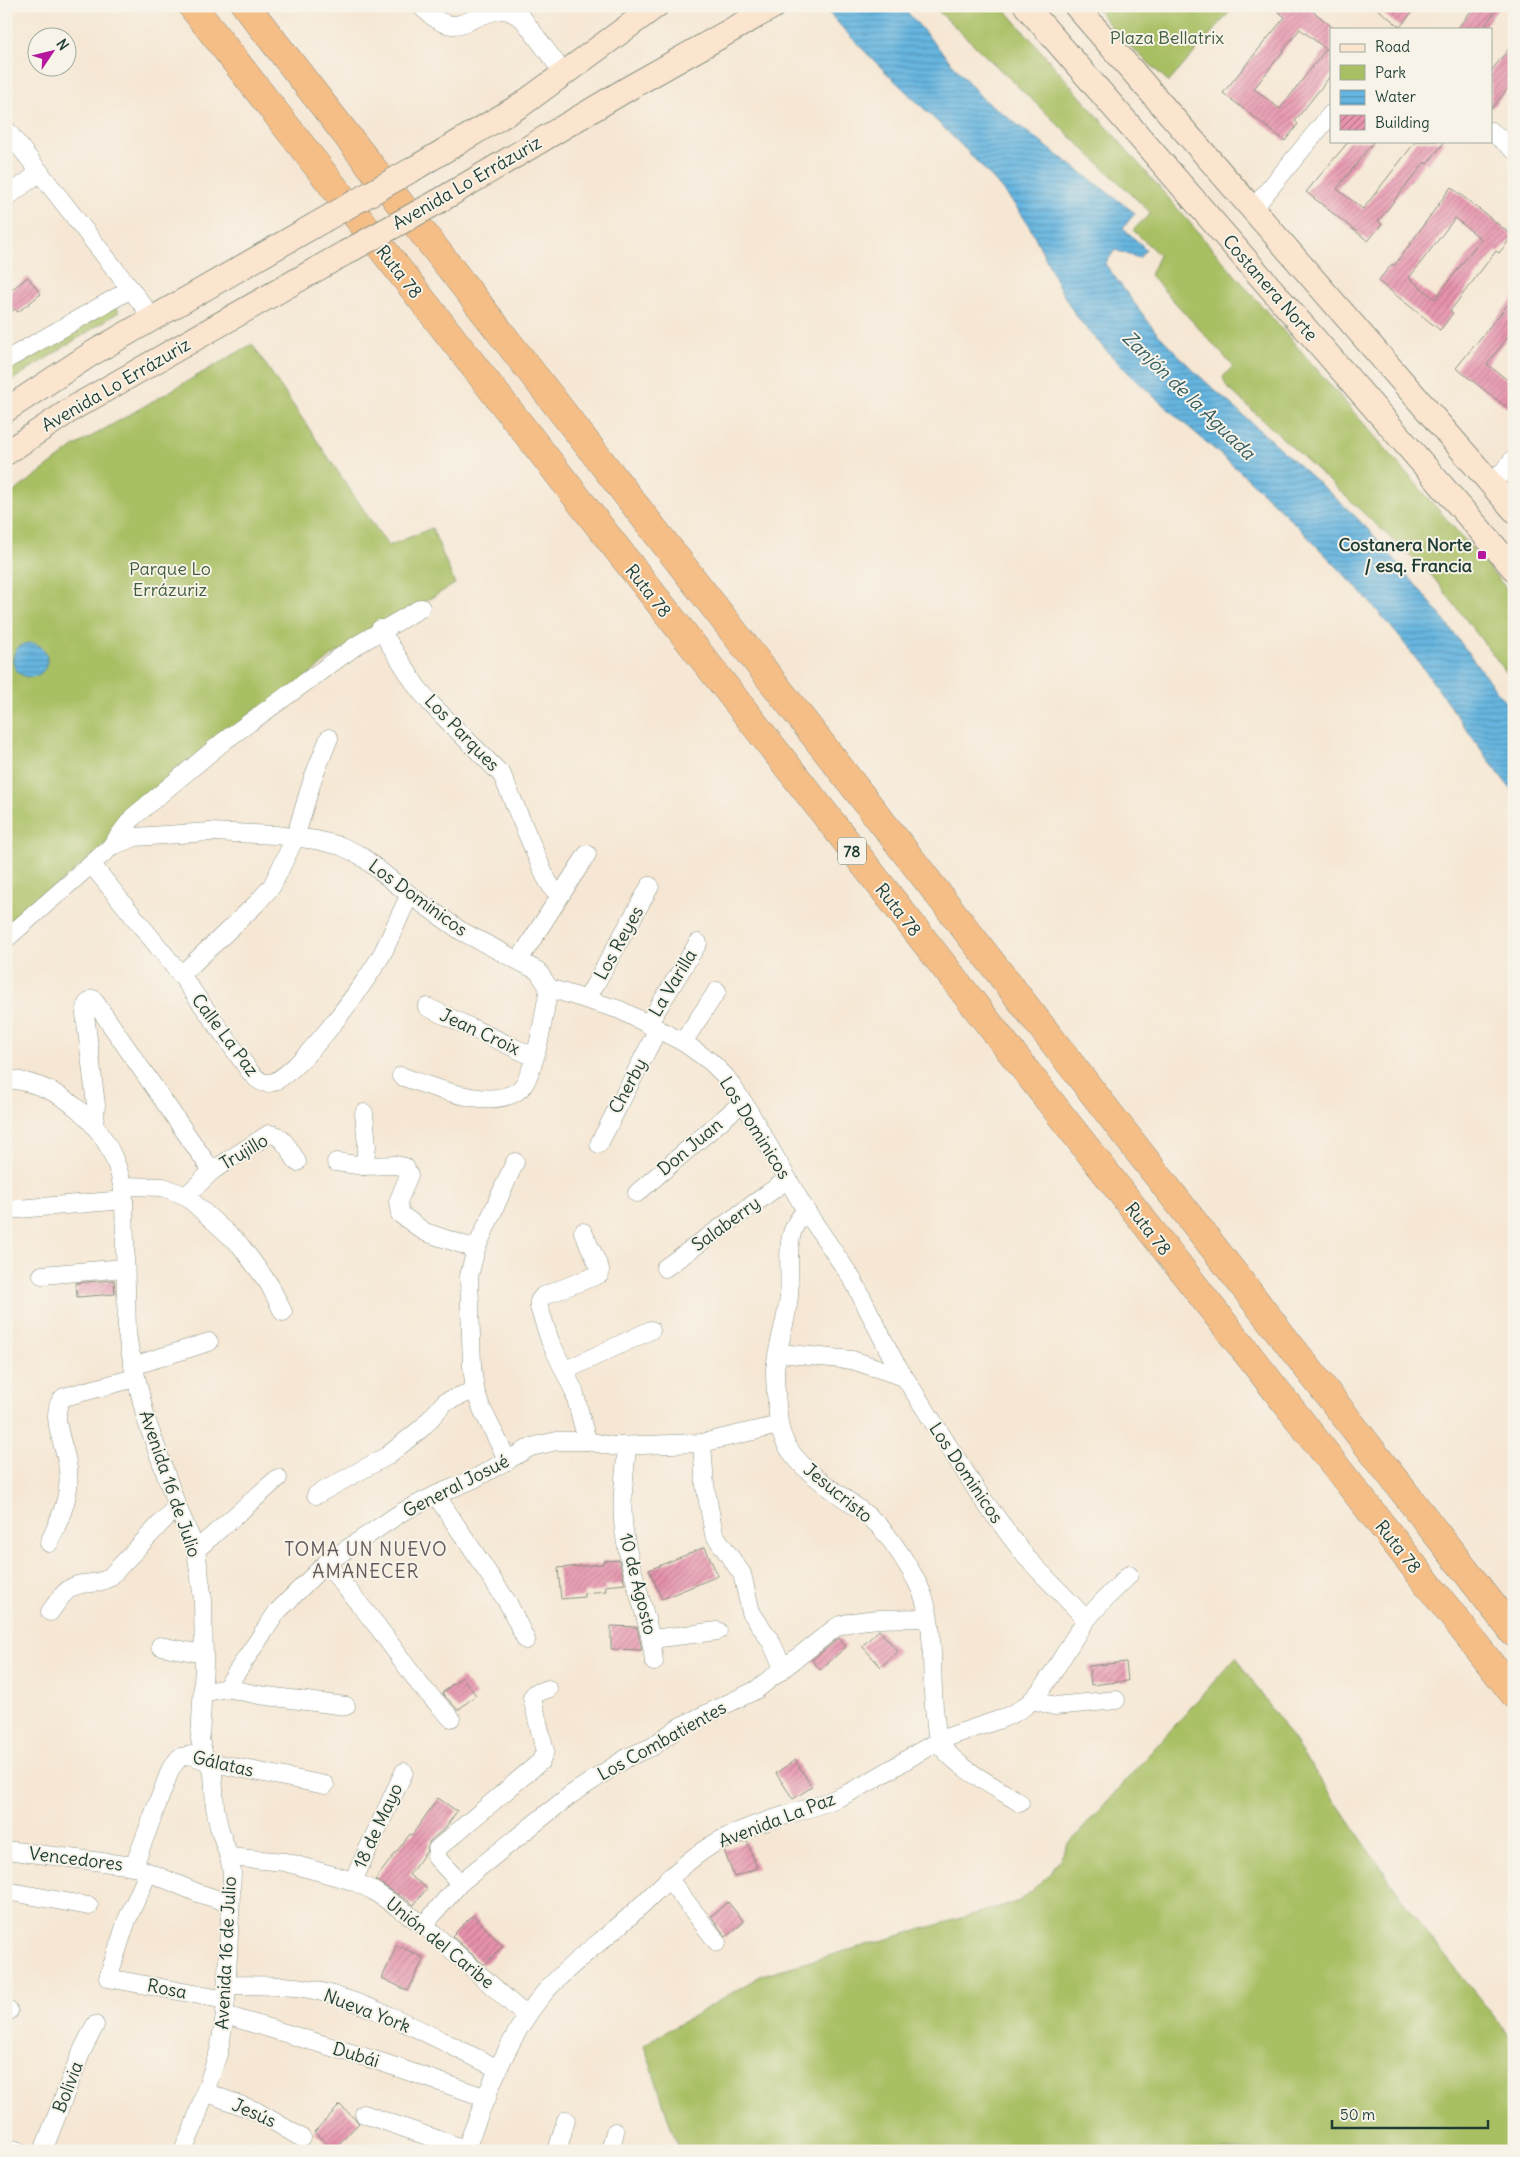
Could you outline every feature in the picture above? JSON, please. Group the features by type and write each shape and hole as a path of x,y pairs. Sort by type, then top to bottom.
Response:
{"highway":[{"name":"Ruta 78","path":"192,6 1514,1694"},
{"name":"78","path":"246,6 1514,1632"}],"main road":[{"name":"Avenida Lo Errázuriz","path":"6,410 63,371 153,318 489,126 565,75 656,6"},
{"name":"Avenida Lo Errázuriz","path":"6,453 83,403 774,6"},
{"name":"Costanera Norte","path":"1026,6 1514,570"},
{"path":"1076,6 1514,510"}],"street":[{"path":"422,6 435,20 452,25 468,23 500,10 518,15 565,75"},
{"path":"1252,210 1330,115"},
{"path":"6,129 153,318"},
{"path":"1492,133 1514,150"},
{"path":"6,198 40,172"},
{"path":"6,360 131,289"},
{"path":"1492,485 1514,458"},
{"name":"Los Dominicos","path":"6,939 112,846 133,817 224,741 380,629 421,608"},
{"name":"Los Parques","path":"380,629 432,705 502,775 545,876 552,888 560,895"},
{"path":"181,975 272,886 295,838 313,778 329,738"},
{"name":"Los Dominicos","path":"112,846 135,837 202,832 246,833 323,841 347,849 360,855 410,896 461,930 538,971 549,988 620,1010 683,1042 726,1077 743,1102 806,1211 853,1280 904,1376 998,1522 1026,1558 1086,1619"},
{"path":"519,960 587,854"},
{"name":"Calle La Paz","path":"92,865 181,975 251,1073 258,1080 268,1084 279,1080 304,1057 359,989 382,954 410,896"},
{"name":"Los Reyes","path":"587,999 650,886"},
{"name":"La Varilla","path":"653,1027 698,943"},
{"path":"400,1076 447,1092 475,1098 511,1095 518,1091 525,1082 534,1057 549,988"},
{"path":"683,1042 717,991"},
{"path":"94,1124 96,1105 85,1014 87,1004 93,999 212,1171"},
{"name":"Jean Croix","path":"426,1007 534,1057"},
{"name":"Cherby","path":"598,1144 653,1027"},
{"name":"Avenida 16 de Julio","path":"6,1079 23,1081 51,1091 78,1108 94,1124 109,1148 123,1193 127,1334 134,1372 146,1419 177,1506 196,1550 203,1600 204,1654 200,1739 203,1752 213,1773 214,1807 232,1872 229,1903 226,2000 218,2051 185,2150"},
{"name":"Don Juan","path":"637,1193 743,1102"},
{"path":"364,1113 367,1146 364,1166"},
{"name":"Trujillo","path":"186,1196 212,1171 269,1134 274,1134 280,1138 297,1162"},
{"path":"336,1162 364,1166 396,1165 405,1167 408,1175 398,1202 400,1214 425,1232 476,1249"},
{"path":"508,1461 482,1409 475,1390 472,1366 469,1276 476,1249 515,1162"},
{"name":"Salaberry","path":"664,1268 788,1180"},
{"path":"6,1210 164,1187 186,1196 240,1245 269,1284 283,1312"},
{"name":"Jesucristo","path":"806,1211 797,1218 790,1237 790,1287 787,1315 775,1369 779,1425 792,1451 807,1470 854,1504 882,1529 901,1555 918,1585 925,1600 932,1632 932,1698 939,1741"},
{"path":"583,1232 600,1269 600,1274 548,1294 539,1301 539,1307 550,1341 566,1370 581,1413 587,1441"},
{"path":"42,1275 125,1268"},
{"path":"566,1370 650,1330"},
{"path":"49,1543 67,1502 69,1490 68,1464 57,1411 58,1402 64,1397 209,1342"},
{"path":"779,1353 852,1360 904,1376"},
{"path":"316,1495 387,1456 423,1427 445,1402 475,1390"},
{"name":"General Josué","path":"226,1688 277,1612 326,1563 372,1531 436,1495 474,1479 531,1447 557,1441 587,1441 612,1446 702,1442 779,1425"},
{"path":"702,1442 705,1485 714,1534 742,1574 751,1612 770,1640 783,1666"},
{"name":"10 de Agosto","path":"627,1446 622,1512 624,1532 652,1639 654,1662"},
{"path":"196,1550 278,1478"},
{"path":"436,1495 508,1603 526,1640"},
{"path":"50,1612 62,1594 75,1586 95,1584 110,1578 177,1506"},
{"path":"326,1563 378,1627 420,1684 451,1718"},
{"name":"Avenida La Paz","path":"465,2150 499,2070 526,2016 550,1987 668,1878 712,1845 837,1798 874,1780 939,1741 972,1727 1006,1718 1033,1700 1086,1619 1130,1575"},
{"name":"Los Combatientes","path":"424,1926 460,1883 539,1819 628,1757 652,1747 679,1727 756,1690 783,1666 841,1624 928,1618"},
{"path":"652,1639 718,1631"},
{"path":"160,1646 204,1654"},
{"path":"203,1693 226,1688 259,1695 346,1706"},
{"path":"460,1883 436,1857 437,1849 541,1761 545,1751 532,1698 535,1693 548,1689"},
{"path":"1033,1700 1055,1706 1116,1700"},
{"path":"939,1741 956,1761 1020,1803"},
{"name":"Gálatas","path":"141,1869 171,1768 180,1756 191,1755 209,1762 325,1785"},
{"name":"18 de Mayo","path":"353,1881 404,1772"},
{"name":"Vencedores","path":"6,1850 141,1869 229,1903"},
{"name":"Unión del Caribe","path":"229,1856 285,1862 353,1881 388,1900 424,1926 526,2016"},
{"name":"Rosa","path":"141,1869 108,1978 226,2000"},
{"path":"668,1878 718,1942"},
{"path":"6,1891 89,1906"},
{"name":"Nueva York","path":"226,2000 282,1986 313,1990 344,1998 407,2024 499,2070"},
{"name":"Dubái","path":"226,2000 381,2062 487,2098"},
{"name":"Bolivia","path":"43,2151 80,2054 95,2025"},
{"name":"Jesús","path":"205,2092 256,2111 302,2138"},
{"path":"364,2114 465,2150"},
{"path":"557,2151 566,2120"},
{"path":"610,2151 615,2132"},
{"path":"6,2147 19,2151"}],"green space":[{"path":"933,6 1002,6 1514,597 1514,682 1433,577 1226,386 1223,377 1233,366 1150,275 1159,255 1133,230 1151,213"},
{"name":"Plaza Bellatrix","path":"1095,6 1235,6 1169,82 1114,31"},
{"path":"116,304 119,312 6,384 6,369"},
{"name":"Parque Lo Errázuriz","path":"252,344 388,546 432,528 455,584 333,655 6,928 6,498 75,446"},
{"path":"1236,1657 1424,1930 1514,2041 1514,2151 679,2151 644,2045 762,1975 1020,1901 1051,1873 1069,1844"}],"water":[{"name":"Zanjón de la Aguada","path":"823,6 902,6 982,98 1135,213 1123,228 1146,249 1139,258 1115,250 1105,264 1156,332 1196,373 1352,513 1381,543 1434,607 1514,714 1514,793 1401,639 1373,606 1282,511 1132,376 1085,327 1065,298 1033,234 1014,204 944,128 846,32"},
{"path":"30,643 42,648 47,660 42,672 30,677 18,672 13,660 18,648"}],"building":[{"path":"1271,6 1307,6 1331,26 1330,76 1295,121 1298,124 1285,141 1223,93 1285,17","holes":["1300,29 1326,49 1280,109 1254,89"]},
{"path":"1374,6 1417,6 1400,27"},
{"path":"1475,6 1500,6 1483,28 1458,28"},
{"path":"1514,42 1514,81 1492,108 1492,70"},
{"path":"1348,142 1373,142 1337,189 1363,209 1415,142 1444,142 1427,164 1425,162 1378,221 1382,224 1368,241 1306,192"},
{"path":"1451,187 1513,236 1499,253 1496,251 1450,311 1453,313 1440,330 1378,281 1392,264 1394,266","holes":["1455,218 1481,239 1435,299 1409,278"]},
{"path":"28,277 41,294 18,312 15,309 6,316 6,294"},
{"path":"1514,297 1514,329 1487,364 1514,385 1514,413 1456,368"},
{"path":"114,1280 115,1294 77,1297 76,1283"},
{"path":"705,1547 718,1576 662,1599 649,1570"},
{"path":"619,1560 625,1584 605,1586 606,1591 584,1593 584,1597 561,1599 558,1568 603,1564 603,1561"},
{"path":"611,1626 637,1627 642,1650 611,1649"},
{"path":"879,1630 898,1651 881,1667 862,1646"},
{"path":"839,1638 846,1647 820,1670 812,1660"},
{"path":"1126,1662 1128,1681 1091,1685 1089,1666"},
{"path":"462,1677 476,1695 458,1710 442,1693"},
{"path":"795,1760 812,1787 793,1799 776,1773"},
{"path":"438,1798 457,1811 445,1828 430,1841 426,1852 409,1875 427,1888 414,1905 375,1880 410,1834 412,1835"},
{"path":"747,1841 757,1868 734,1877 724,1850"},
{"path":"728,1902 744,1922 726,1937 711,1916"},
{"path":"473,1915 503,1946 484,1965 452,1936"},
{"path":"397,1945 424,1958 408,1991 382,1978"},
{"path":"340,2105 359,2123 333,2150 314,2132"}],"place":[{"name":"Costanera Norte / esq. Francia","path":"1482,555"}],"district":[{"name":"TOMA UN NUEVO AMANECER","path":"366,1560"}]}
